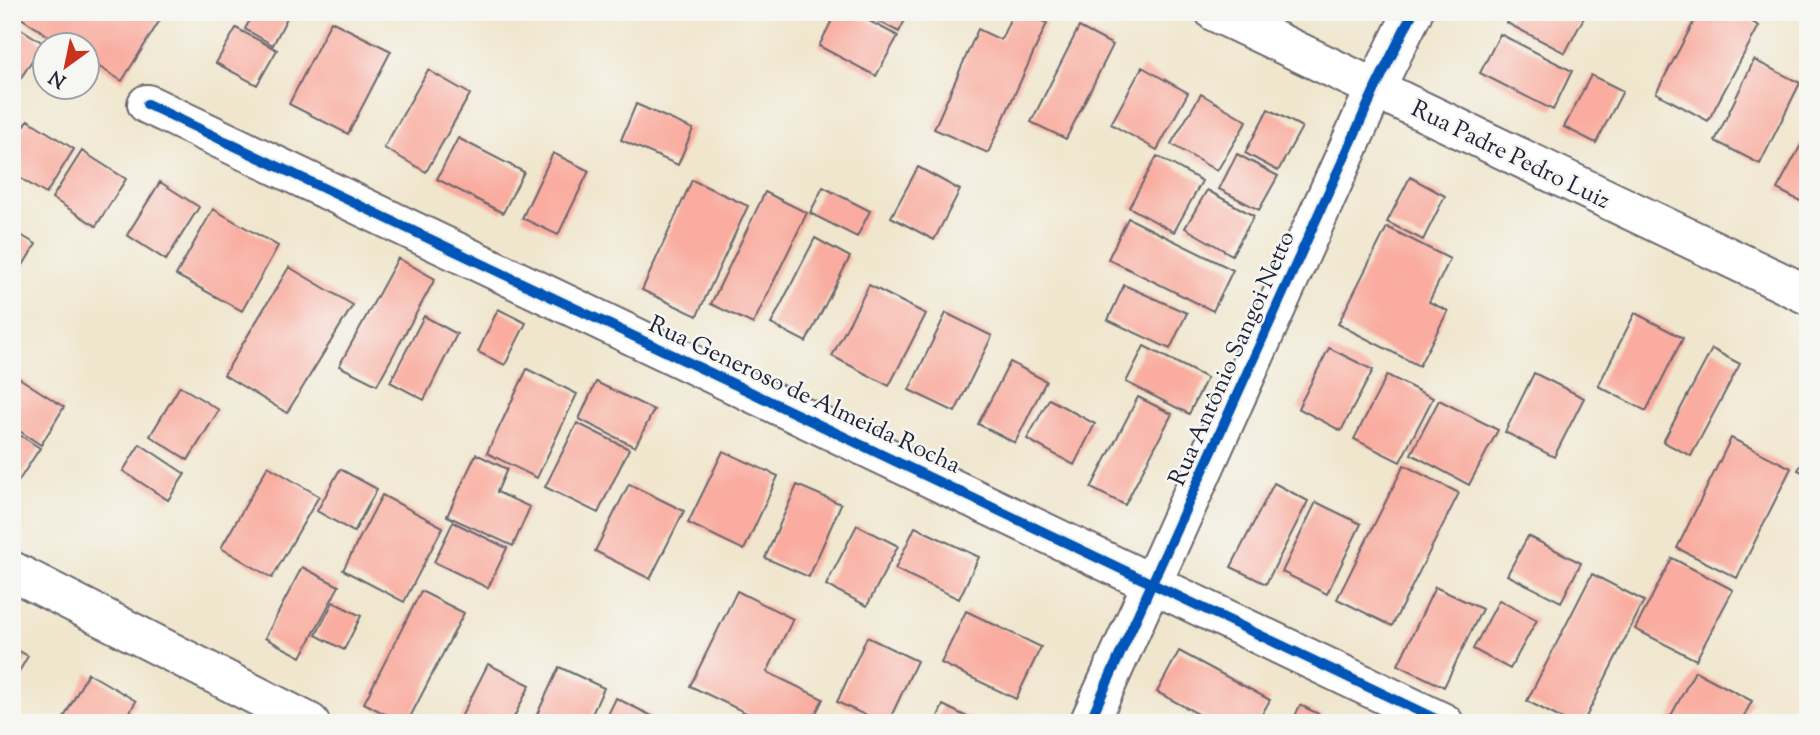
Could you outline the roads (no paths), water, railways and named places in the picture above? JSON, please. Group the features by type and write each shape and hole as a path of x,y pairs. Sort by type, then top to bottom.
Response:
{"street":[{"name":"Rua Padre Pedro Luiz","path":"1215,12 1808,295"},
{"name":"Rua Antônio Sangoi Netto","path":"1089,723 1375,89 1413,12"},
{"name":"Rua Generoso de Almeida Rocha","path":"147,104 1444,723"},
{"path":"12,571 310,723"}]}
